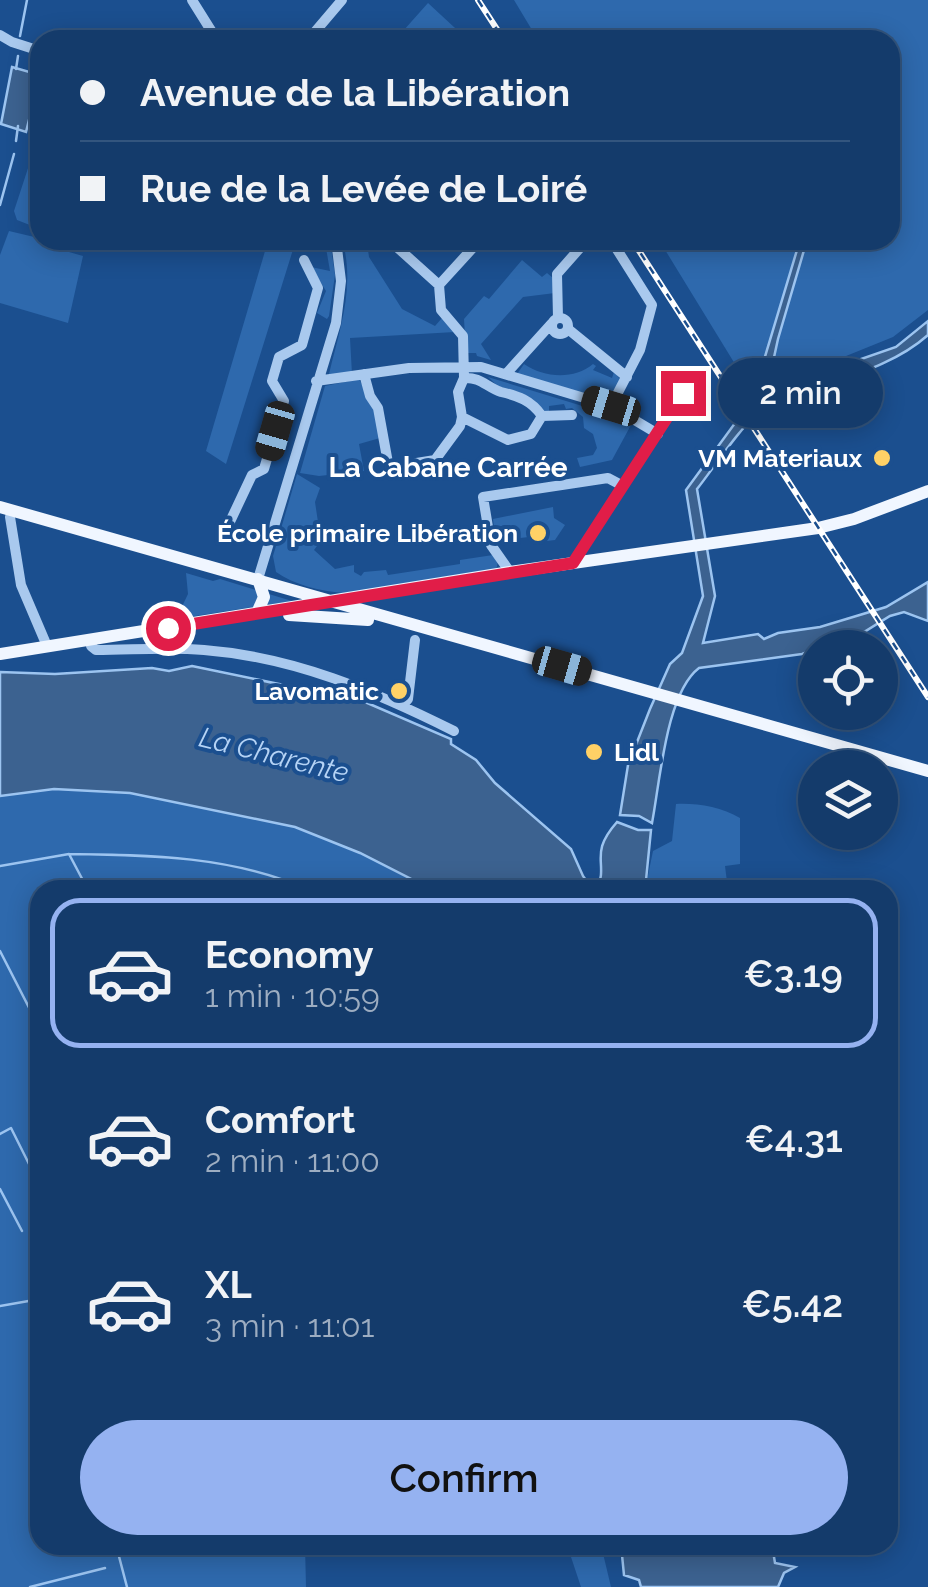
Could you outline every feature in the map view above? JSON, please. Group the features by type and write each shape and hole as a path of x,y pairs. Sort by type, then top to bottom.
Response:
{"main road":[{"path":"0,654 854,519 928,492"},
{"path":"6,509 928,771"},
{"path":"257,614 264,597 258,579"},
{"path":"386,592 382,602 392,619"},
{"path":"236,617 301,614 392,619"}],"street":[{"path":"192,0 211,30"},
{"path":"316,30 342,0"},
{"path":"0,35 30,48"},
{"path":"258,579 335,326 341,281 337,250"},
{"path":"400,250 440,286"},
{"path":"364,374 378,408 390,466 435,460 460,426 458,392 464,372 464,336 441,310 440,286 471,250"},
{"path":"555,325 557,274 577,250"},
{"path":"611,406 650,322 652,305 617,250"},
{"path":"226,528 252,475 264,469 284,401 272,381 279,357 302,345 310,318 318,288 304,260"},
{"path":"310,318 335,326"},
{"path":"506,374 540,338 566,320 568,328 626,377"},
{"path":"316,381 409,368 506,374 611,406 658,434"},
{"path":"464,372 500,392 514,392 542,416"},
{"path":"573,563 683,393"},
{"path":"542,416 572,415"},
{"path":"462,417 508,440 530,434 542,416"},
{"path":"275,431 300,438"},
{"path":"510,572 490,545 483,496 608,478 624,486"},
{"path":"6,509 21,585 47,646"},
{"path":"91,640 96,650 203,650 297,665 403,706 454,731"},
{"path":"403,706 408,700 414,640"}],"shaded area":[{"path":"514,0 928,0 928,310 893,337 772,386 746,382 665,250 900,250 900,30 532,30"},
{"path":"428,3 457,30 404,30"},
{"path":"30,162 30,225 17,220 14,211"},
{"path":"9,231 30,236 30,250 62,250 83,256 68,323 0,303 0,255"},
{"path":"265,250 293,250 226,464 206,451"},
{"path":"326,250 331,250 335,275 327,319 317,313 326,291 311,267 330,271"},
{"path":"345,250 368,250 402,309 435,326 442,318 455,332 350,338 352,374 329,374 341,327 347,263"},
{"path":"522,260 542,277 547,273 553,278 555,293 523,297 481,344 491,360 466,353 464,319 484,296 489,299"},
{"path":"524,364 541,372 568,375 593,364 593,370 612,378 614,372 621,380 611,401 517,374"},
{"path":"488,377 615,416 631,425 612,460 580,467 577,458 593,455 597,448 593,434 584,428 583,417 564,404 549,406 549,411 544,412 519,392 502,390"},
{"path":"359,379 376,409 380,438 359,444 364,471 319,476 300,473 325,386"},
{"path":"297,474 320,488 315,502 318,522 329,530 314,550 335,569 354,565 354,572 361,576 364,572 386,570 388,575 493,555 498,561 496,572 343,593 291,580 276,572 273,556"},
{"path":"553,507 554,518 565,525 555,540 539,542 538,536 520,538 510,525 494,527 493,519"},
{"path":"186,573 292,601 176,619 188,594"},
{"path":"0,778 305,799 426,880 30,880 30,1555 305,1555 306,1587 0,1587"},
{"path":"676,804 725,811 740,818 740,864 725,866 727,880 647,880 653,851 672,841"},
{"path":"570,1555 603,1555 611,1587 581,1587"}],"water":[{"path":"12,67 30,72 26,132 1,124"},
{"path":"797,250 804,250 764,403 818,374 896,347 928,321 928,335 910,349 754,417 697,489 715,596 703,643 758,634 764,639 798,630 798,655 699,668 688,680 672,717 652,823 639,816 620,815 628,765 670,664 682,653 703,596 686,490 752,400"},
{"path":"928,582 928,621 904,612 867,630 799,630 886,607"},
{"name":"La Charente","path":"192,666 365,702 451,739 451,744 476,760 495,783 571,849 586,880 413,880 295,827 130,793 54,789 0,796 0,672 55,674 152,668 169,671"},
{"path":"617,822 651,830 646,880 600,880 601,851"},
{"path":"622,1555 774,1555 775,1563 795,1567 784,1573 778,1587 641,1587 639,1580 624,1575"}],"waterway":[{"path":"20,36 27,0"},
{"path":"16,69 18,56"},
{"path":"16,141 18,126"},
{"path":"0,205 14,154"},
{"path":"69,854 191,860 251,870 283,880"},
{"path":"0,866 69,854 83,880"},
{"path":"0,951 30,1010"},
{"path":"0,1134 11,1128 30,1166"},
{"path":"0,1189 22,1231"},
{"path":"0,1306 30,1301"},
{"path":"119,1555 127,1587"},
{"path":"30,1587 105,1568"}],"railway":[{"path":"478,0 498,30"},
{"path":"638,250 928,697"}],"place":[{"name":"VM Materiaux","path":"882,458"},
{"name":"École primaire Libération","path":"538,533"},
{"name":"Lavomatic","path":"399,691"},
{"name":"Lidl","path":"594,752"}],"district":[{"name":"La Cabane Carrée","path":"448,467"}],"route":[{"path":"168,628 573,563 683,393"}]}
